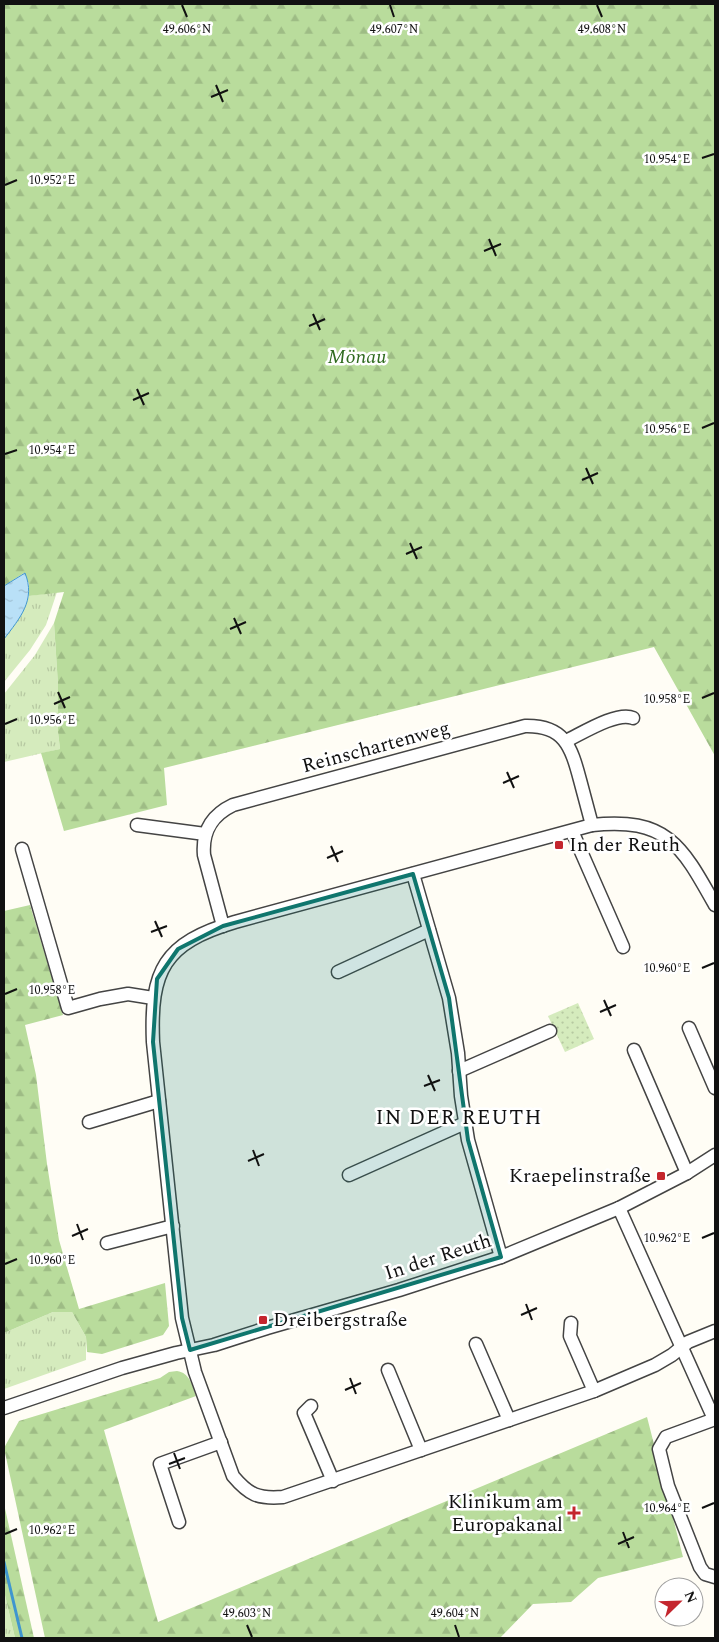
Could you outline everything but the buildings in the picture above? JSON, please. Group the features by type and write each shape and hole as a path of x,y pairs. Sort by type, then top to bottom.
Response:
{"street":[{"path":"592,825 573,753 566,741 612,720 627,716 633,718"},
{"name":"Reinschartenweg","path":"205,834 216,815 233,805 525,726 538,726 549,729 566,741"},
{"path":"715,906 682,850 666,837 636,825 617,823 592,825 223,926 194,938 178,949 165,963 157,979 153,998 152,1018 182,1318 195,1372 233,1476 242,1487 252,1494 261,1498 283,1497 509,1420 594,1390 660,1363 688,1342 715,1332"},
{"path":"137,825 205,834 204,855 223,926"},
{"path":"572,831 623,947"},
{"path":"22,849 68,1008 128,994 153,998"},
{"path":"412,874 450,1005 465,1123 501,1257"},
{"path":"338,972 429,930"},
{"path":"689,1028 715,1088"},
{"path":"459,1071 550,1031"},
{"path":"634,1050 687,1173"},
{"path":"89,1122 159,1102"},
{"path":"349,1175 465,1123"},
{"name":"In der Reuth","path":"4,1408 122,1368 214,1345 286,1322 399,1290 501,1257 619,1208 687,1173 715,1155"},
{"path":"619,1208 714,1419 666,1437 659,1449 668,1486 700,1567 705,1574 715,1577"},
{"path":"107,1242 173,1226"},
{"path":"571,1324 570,1336 594,1390"},
{"path":"476,1344 509,1420"},
{"path":"388,1370 421,1450"},
{"path":"311,1406 304,1413 333,1480"},
{"path":"179,1522 160,1464 221,1442"}],"highlighted area":[{"path":"413,874 449,998 468,1140 501,1257 190,1350 182,1318 153,1042 157,979 178,949 223,926"}],"green space":[{"name":"Mönau","path":"4,4 715,4 715,756 654,647 164,768 167,805 64,831 41,753 60,749 54,623 64,592 29,596 29,584 24,573 4,586"},
{"path":"57,592 46,625 30,650 4,682 4,639 17,621 29,596"},
{"path":"54,623 60,749 4,762 4,694 35,655"},
{"path":"30,905 63,1015 25,1025 36,1075 59,1240 79,1309 165,1283 169,1326 163,1335 102,1354 87,1352 86,1337 72,1312 53,1312 4,1333 4,911"},
{"path":"578,1003 594,1039 565,1052 548,1016"},
{"path":"53,1312 72,1312 86,1337 86,1360 4,1389 4,1333"},
{"name":"Klinikum am Europakanal","path":"177,1371 188,1377 196,1396 104,1430 158,1622 647,1417 683,1557 598,1578 571,1602 533,1604 500,1638 45,1638 4,1448 19,1421 160,1378 169,1372"},
{"path":"4,1504 34,1638 15,1638 4,1591"},
{"path":"4,1591 15,1638 4,1638"}],"water":[{"path":"25,573 29,592 25,608 16,624 4,639 4,586"}],"waterway":[{"path":"4,1562 22,1638"}],"place":[{"name":"In der Reuth","path":"559,845"},
{"name":"Kraepelinstraße","path":"661,1176"},
{"name":"Dreibergstraße","path":"263,1320"},
{"name":"Klinikum am Europakanal","path":"574,1513"}],"district":[{"name":"IN DER REUTH","path":"459,1118"}]}
